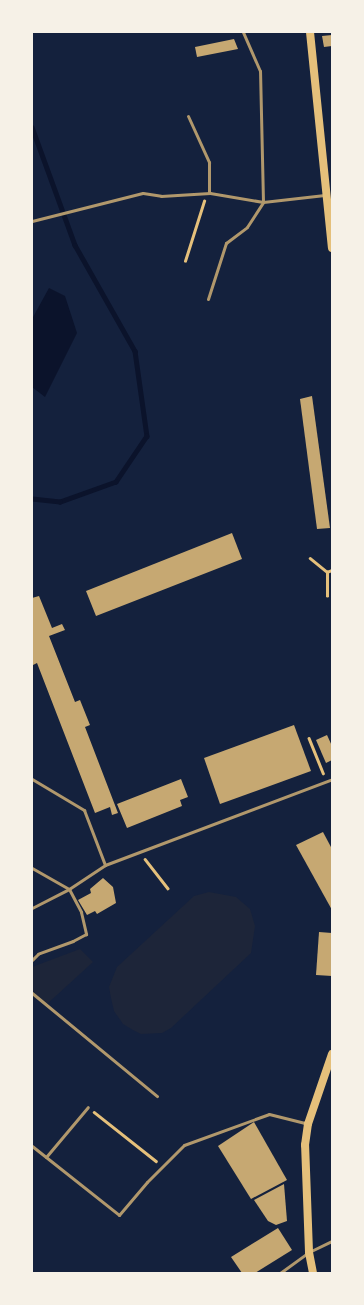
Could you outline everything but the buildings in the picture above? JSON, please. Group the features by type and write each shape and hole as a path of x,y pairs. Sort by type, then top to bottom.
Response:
{"main road":[{"path":"310,32 332,248"},
{"path":"313,1273 309,1252 305,1145 308,1124 332,1054"}],"lane":[{"path":"208,299 226,243 247,227 263,202 260,71 243,32"},
{"path":"188,116 209,162 210,193"},
{"path":"32,221 143,193 160,196 210,193 263,202 326,195"},
{"path":"32,779 84,810 105,865"},
{"path":"32,908 69,889 105,865 332,779"},
{"path":"32,868 69,889 81,912 86,934 73,941 38,954 32,960"},
{"path":"32,993 157,1096"},
{"path":"46,1157 88,1107"},
{"path":"32,1146 118,1215 184,1145 269,1114 308,1124"},
{"path":"280,1273 309,1252 332,1241"}],"path":[{"path":"185,261 204,200 210,193"},
{"path":"310,558 327,572"},
{"path":"327,572 332,570"},
{"path":"327,572 327,596"},
{"path":"309,738 327,781"},
{"path":"146,862 168,888"},
{"path":"88,1107 163,1166"}],"shaded area":[{"path":"49,288 65,296 77,333 45,397 32,387 32,319"},
{"path":"209,892 236,897 250,909 255,926 251,953 171,1028 162,1033 141,1034 123,1024 114,1011 109,987 117,967 194,896"},
{"path":"80,949 93,962 46,1005 32,990 32,967"}],"waterway":[{"path":"32,127 75,245 135,351 147,436 116,482 60,502 32,499"}]}
